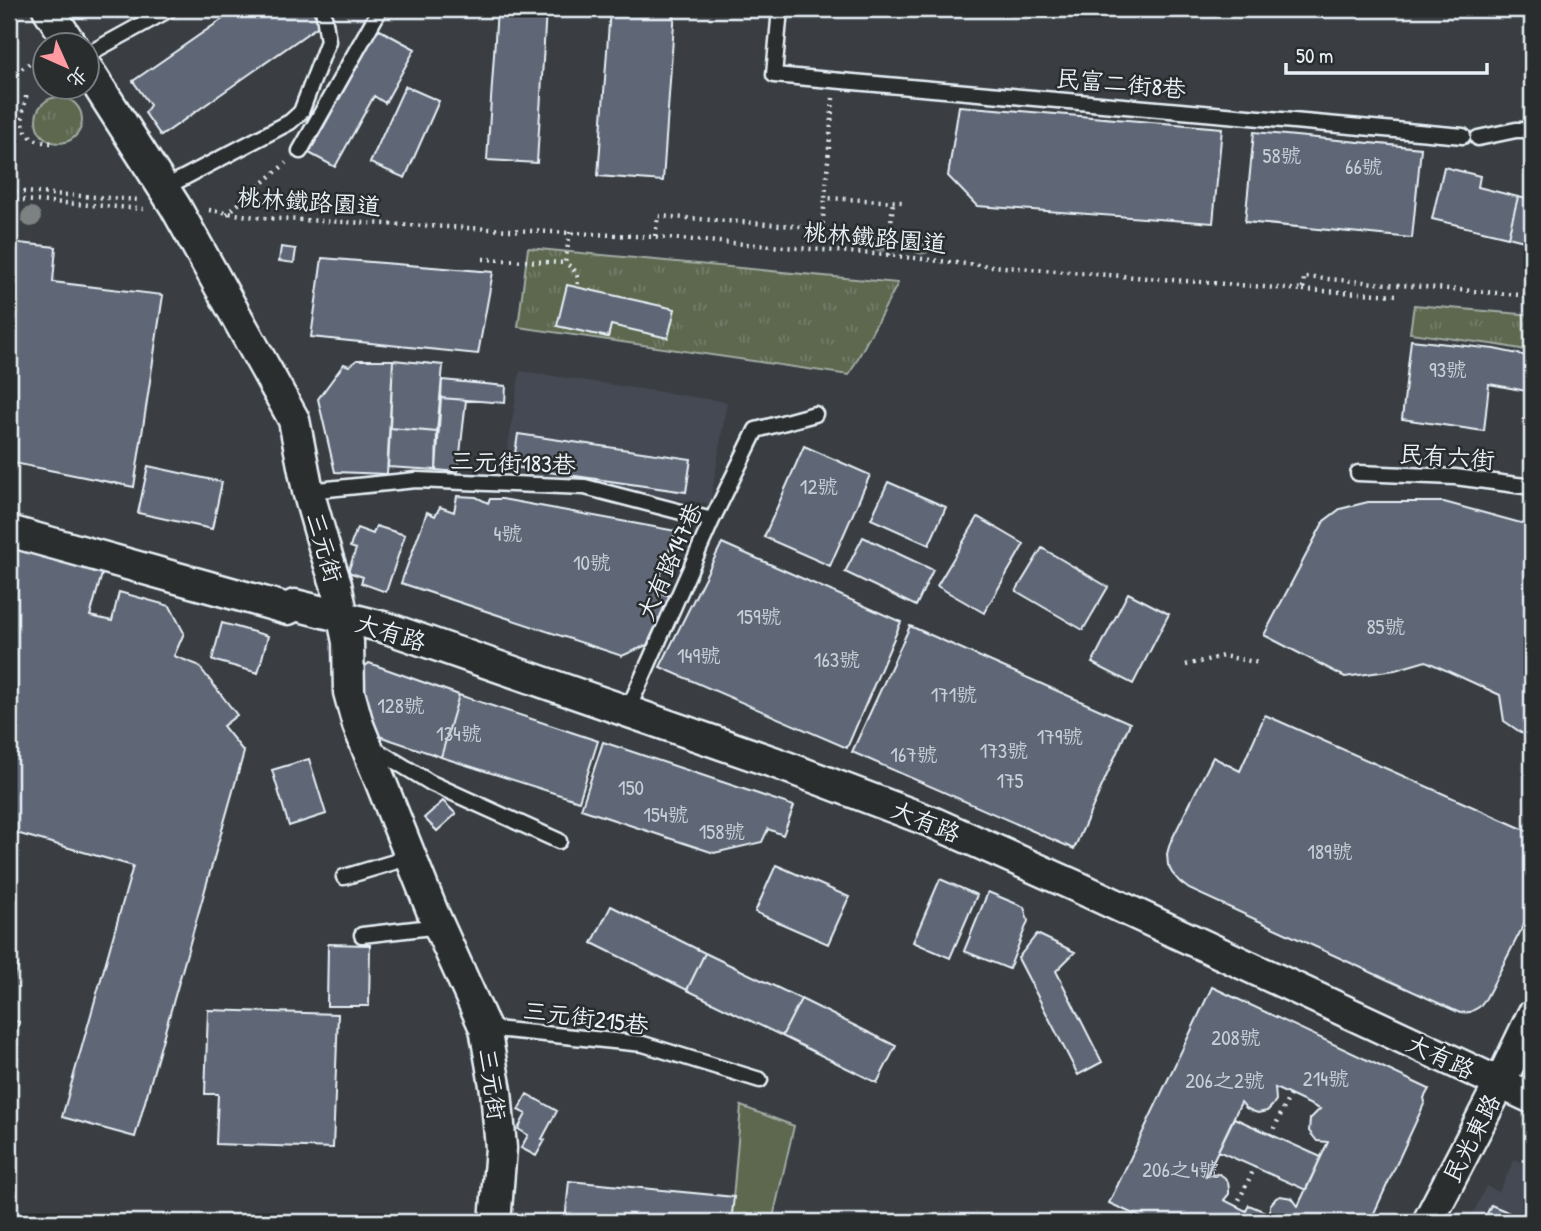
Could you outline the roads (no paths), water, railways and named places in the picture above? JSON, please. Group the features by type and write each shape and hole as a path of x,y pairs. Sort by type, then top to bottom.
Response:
{"street":[{"path":"48,9 63,32"},
{"name":"三元街","path":"102,98 152,199 176,206 294,420 308,491 336,584 348,642 349,692 363,741 439,926 485,1028 496,1090 501,1148 495,1222"},
{"name":"大有路","path":"9,516 143,561"},
{"name":"大有路","path":"9,531 292,596 295,605 387,628 776,763 932,822 1532,1098"},
{"name":"民光東路","path":"1428,1222 1532,1016"}],"lane":[{"path":"102,46 170,9"},
{"path":"152,199 290,122 301,112 328,41 323,9"},
{"path":"300,151 380,9"},
{"name":"民富二街8巷","path":"779,9 774,75 1470,137 1532,130"},
{"path":"301,112 317,121"},
{"name":"大有路147巷","path":"627,712 712,520 756,430 815,414"},
{"name":"民有六街","path":"1358,473 1455,477 1532,487"},
{"name":"三元街183巷","path":"308,491 416,480 585,487 712,520"},
{"path":"363,741 431,783 559,841"},
{"path":"344,877 411,857"},
{"path":"362,934 439,926"},
{"name":"三元街215巷","path":"485,1028 643,1044 760,1080"}]}
